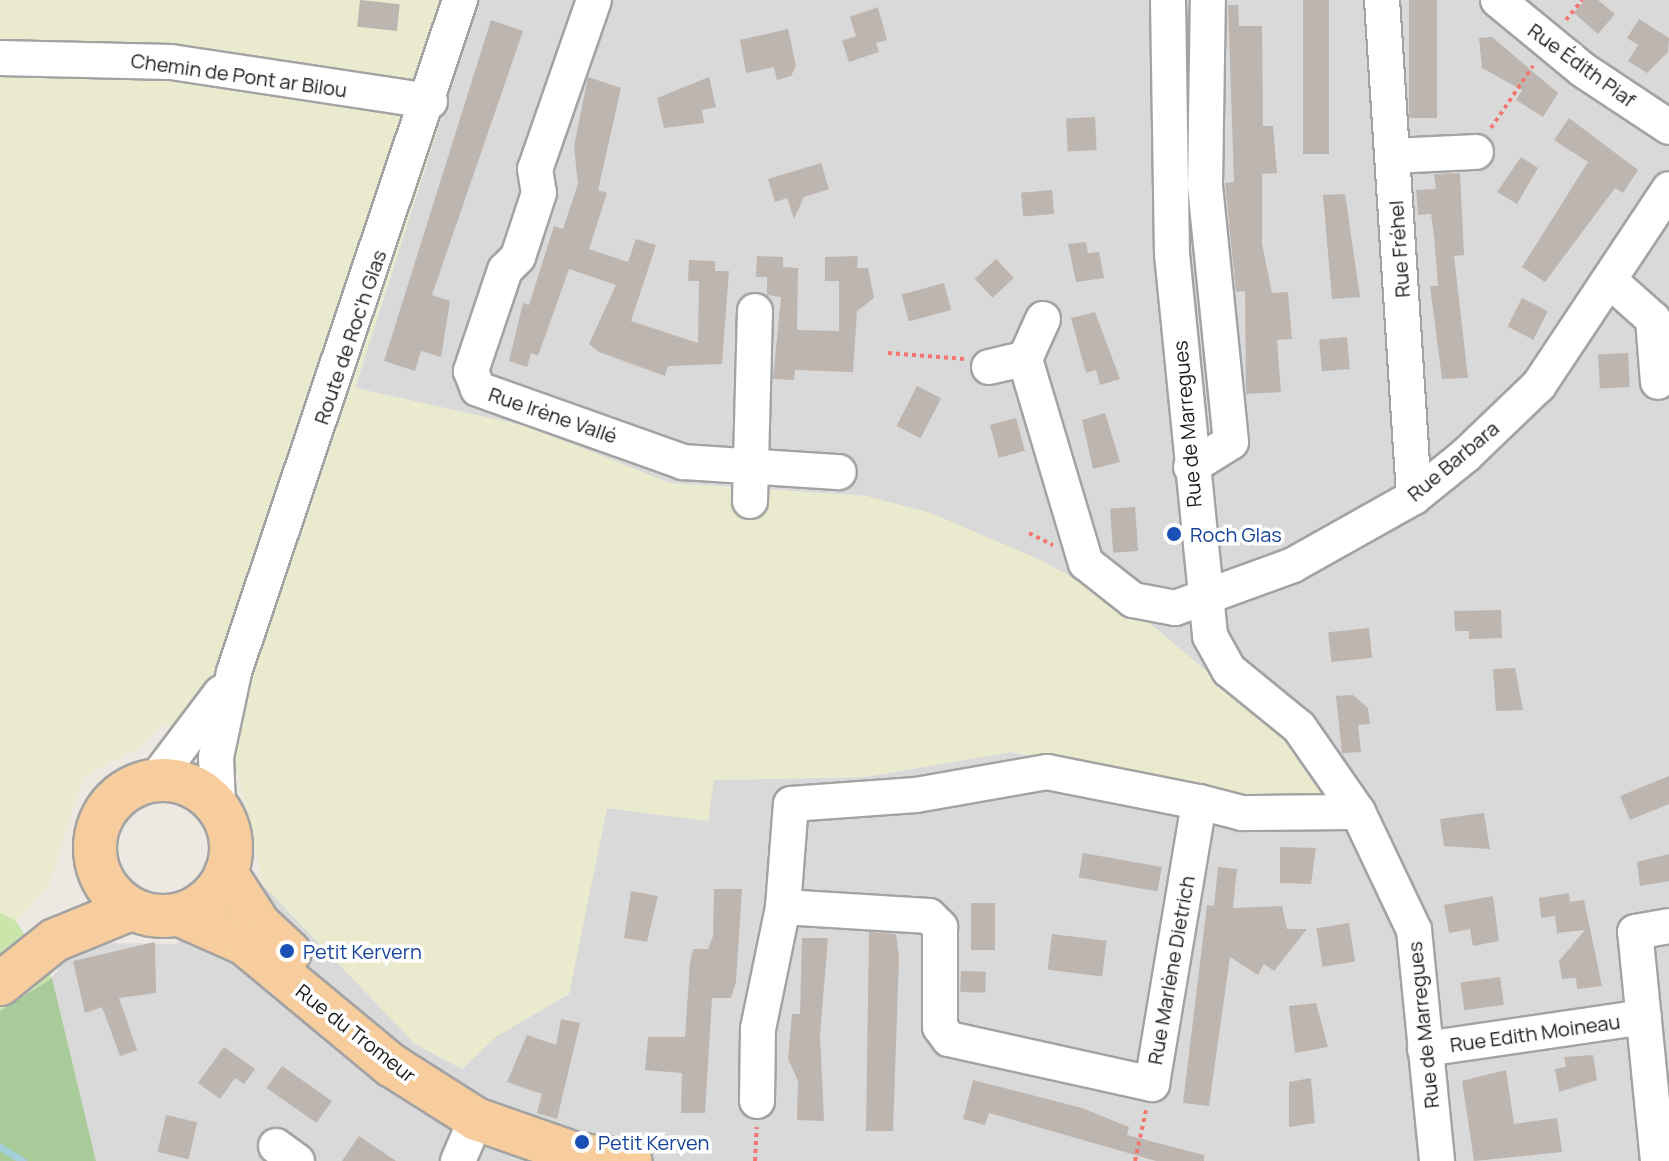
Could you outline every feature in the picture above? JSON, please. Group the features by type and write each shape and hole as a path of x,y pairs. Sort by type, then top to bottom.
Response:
{"main road":[{"path":"0,984 55,940 131,909 180,915 213,895 226,873 232,850 218,806 190,785 156,779 109,805 95,858 55,940"},
{"path":"95,858 107,887 131,909"},
{"name":"Rue du Tromeur","path":"226,873 259,924 464,1111"},
{"name":"Rue du Tromeur","path":"180,915 245,944 391,1065 464,1111 576,1154 631,1161"}],"street":[{"name":"Route de Roc'h Glas","path":"218,806 216,757 234,672 430,101 460,0"},
{"name":"Rue Irène Vallé","path":"594,0 535,169 539,193 518,257 505,270 471,371 478,389 493,397 563,415 683,462 839,472"},
{"name":"Rue de Marregues","path":"1168,0 1172,254 1202,600 1210,636 1229,670 1299,727 1358,812 1414,930 1437,1161"},
{"path":"1191,467 1231,442 1205,184 1208,0"},
{"name":"Rue Fréhel","path":"1382,0 1414,497"},
{"name":"Rue Édith Piaf","path":"1498,0 1549,42 1669,127"},
{"name":"Chemin de Pont ar Bilou","path":"0,58 171,62 430,101"},
{"path":"1393,156 1476,152"},
{"name":"Rue Barbara","path":"1042,540 1086,563 1148,605 1202,600 1293,565 1414,497 1539,385 1669,189"},
{"path":"1609,280 1653,319 1658,382"},
{"path":"750,501 755,311"},
{"path":"1043,319 1025,359 1086,563"},
{"path":"989,367 1025,359"},
{"name":"Route de Roc'h Glas","path":"156,779 234,672"},
{"path":"757,1101 758,1029 783,907 787,811 803,799 916,795 1047,772 1242,813 1358,812"},
{"name":"Rue Marlène Dietrich","path":"783,907 929,916 940,927 940,1027 949,1039 1152,1084 1199,802"},
{"path":"1658,1161 1635,932 1669,926"},
{"name":"Rue Edith Moineau","path":"1425,1049 1644,1017"},
{"path":"458,1161 464,1111"}],"path":[{"path":"1476,152 1549,42 1582,0"},
{"path":"888,353 989,367"},
{"path":"1135,1161 1152,1084"},
{"path":"755,1161 756,1138"}],"shaded area":[{"path":"479,0 1669,0 1669,1161 96,1161 52,978 66,958 107,943 176,944 264,886 415,1043 462,1068 497,1036 569,994 606,808 708,821 713,780 865,777 1011,752 1200,791 1279,732 1147,621 1043,561 866,496 670,483 526,426 355,388"}],"green space":[{"path":"0,0 479,0 355,388 526,426 670,483 866,496 931,513 1043,561 1147,621 1279,732 1331,798 1260,801 1011,752 865,777 714,780 708,821 607,808 569,994 497,1036 462,1069 415,1044 264,886 238,774 164,723 139,748 83,777 49,886 16,921 0,913"},
{"path":"0,913 16,921 52,978 0,1011"},
{"path":"52,978 96,1161 0,1161 0,1011"}],"building":[{"path":"360,0 400,4 397,31 357,27"},
{"path":"1303,0 1329,0 1329,154 1303,154"},
{"path":"1409,0 1437,0 1437,118 1409,118"},
{"path":"1585,0 1598,0 1615,14 1598,34 1574,13"},
{"path":"1228,5 1238,5 1239,26 1262,26 1263,126 1273,126 1277,173 1262,174 1262,244 1272,293 1288,292 1292,339 1277,340 1281,392 1246,394 1245,291 1236,292 1225,183 1234,182"},
{"path":"878,7 887,40 876,43 879,52 849,62 842,41 856,36 850,17"},
{"path":"1639,19 1669,38 1668,52 1647,73 1628,61 1638,45 1627,38"},
{"path":"491,20 523,31 432,295 450,301 441,357 421,351 415,371 384,361"},
{"path":"788,29 796,66 791,76 777,80 774,67 746,73 740,40"},
{"path":"1492,37 1558,93 1543,117 1516,100 1522,90 1482,68 1479,38"},
{"path":"588,77 621,88 598,190 607,193 589,249 628,262 636,239 656,245 631,321 698,343 699,281 688,281 689,260 715,261 715,271 729,271 722,364 668,366 665,376 599,352 589,344 616,285 569,269 538,356 531,353 527,367 509,361 523,303 529,305 554,226 563,229 578,184 574,146"},
{"path":"709,77 716,107 702,110 704,123 664,128 657,98"},
{"path":"1095,117 1097,150 1068,151 1066,119"},
{"path":"1569,118 1638,170 1623,193 1615,188 1545,282 1522,267 1588,162 1554,140"},
{"path":"1521,157 1538,168 1517,204 1497,192"},
{"path":"821,163 829,189 804,197 794,219 787,198 775,202 768,179"},
{"path":"1460,173 1464,255 1454,256 1468,378 1442,379 1430,286 1438,286 1431,214 1418,215 1416,190 1436,189 1434,174"},
{"path":"1052,190 1054,214 1023,217 1021,193"},
{"path":"1345,194 1360,297 1332,299 1323,195"},
{"path":"1086,242 1088,253 1099,252 1104,278 1076,282 1068,244"},
{"path":"757,256 783,257 783,267 798,268 797,330 839,331 839,281 825,281 825,257 858,256 857,268 868,268 874,298 857,311 853,372 795,370 794,380 773,379 781,297 767,295 767,277 756,277"},
{"path":"996,259 1014,278 993,298 975,279"},
{"path":"944,283 951,310 909,321 901,294"},
{"path":"1522,298 1548,311 1533,340 1507,327"},
{"path":"1095,312 1120,379 1100,385 1096,370 1086,373 1071,318"},
{"path":"1347,337 1350,369 1322,371 1319,339"},
{"path":"1628,353 1630,387 1600,389 1598,355"},
{"path":"917,386 941,398 921,438 897,426"},
{"path":"1105,413 1120,462 1093,469 1082,420"},
{"path":"1016,418 1025,451 999,458 990,425"},
{"path":"1135,507 1138,551 1113,553 1110,509"},
{"path":"1501,610 1502,638 1469,639 1469,631 1455,631 1454,611"},
{"path":"1369,628 1372,658 1331,662 1328,632"},
{"path":"1515,668 1523,710 1496,711 1493,669"},
{"path":"1353,695 1368,708 1370,724 1358,725 1361,752 1342,753 1336,696"},
{"path":"1669,776 1669,804 1630,820 1620,796"},
{"path":"1484,813 1490,849 1444,846 1440,819"},
{"path":"1280,847 1316,848 1311,884 1280,883"},
{"path":"1083,853 1162,867 1157,892 1079,878"},
{"path":"1669,854 1669,881 1640,886 1637,862"},
{"path":"1218,867 1237,869 1233,908 1282,906 1287,929 1307,929 1274,971 1264,964 1258,975 1230,957 1209,1106 1183,1103 1207,905 1214,906"},
{"path":"714,889 742,889 736,982 731,998 712,998 705,1113 681,1113 682,1073 645,1070 648,1037 685,1037 690,963 693,949 708,949 713,936"},
{"path":"631,891 658,896 647,942 624,938"},
{"path":"1569,893 1570,902 1584,900 1602,986 1577,989 1576,978 1562,979 1559,961 1585,930 1557,933 1555,916 1541,918 1539,898"},
{"path":"1493,896 1499,941 1473,946 1470,929 1449,933 1444,905"},
{"path":"971,903 995,903 995,950 971,950"},
{"path":"1349,923 1355,962 1323,967 1316,928"},
{"path":"869,932 896,934 899,957 893,1131 866,1131"},
{"path":"1052,934 1107,941 1102,976 1048,970"},
{"path":"802,938 828,938 820,1035 824,1121 797,1120 798,1081 788,1059 792,1014 800,1014"},
{"path":"155,942 156,993 119,998 137,1050 120,1056 102,1007 85,1013 73,961"},
{"path":"961,971 986,972 985,993 960,992"},
{"path":"1500,977 1504,1005 1464,1010 1460,983"},
{"path":"1316,1003 1328,1047 1295,1053 1289,1006"},
{"path":"561,1019 580,1023 557,1119 537,1113 542,1094 507,1082 527,1035 556,1045"},
{"path":"224,1047 255,1069 244,1084 235,1078 220,1099 198,1083"},
{"path":"1593,1055 1597,1080 1559,1092 1555,1069 1566,1067 1564,1057"},
{"path":"282,1066 332,1101 316,1123 267,1088"},
{"path":"1506,1070 1514,1124 1557,1118 1562,1152 1474,1161 1462,1081"},
{"path":"1311,1078 1315,1123 1289,1127 1289,1082"},
{"path":"973,1080 1082,1108 1129,1127 1127,1135 1204,1155 1204,1161 1156,1161 989,1113 985,1125 963,1119"},
{"path":"166,1115 197,1122 189,1159 157,1152"},
{"path":"359,1136 396,1161 342,1161"}],"waterway":[{"path":"0,1147 23,1161"}],"place":[{"name":"Roch Glas","path":"1174,534"},
{"name":"Petit Kervern","path":"287,951"},
{"name":"Petit Kerven","path":"582,1142"}]}
